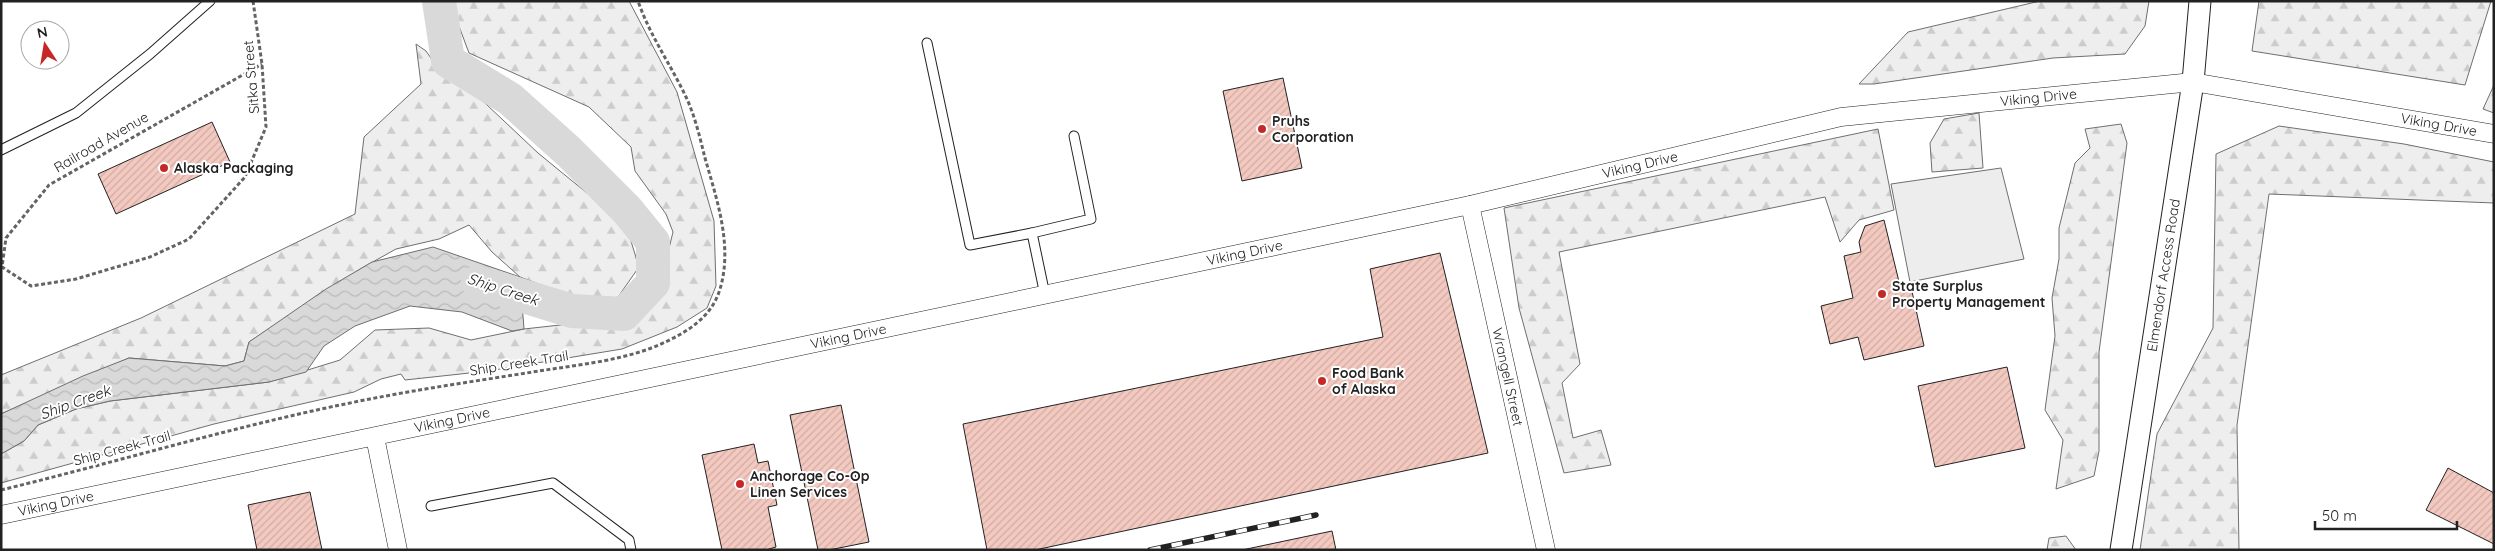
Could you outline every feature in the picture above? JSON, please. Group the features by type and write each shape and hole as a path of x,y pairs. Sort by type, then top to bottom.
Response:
{"street":[{"name":"Elmendorf Access Road","path":"2121,550 2193,82 2200,1"},
{"name":"Viking Drive","path":"1,515 1470,205 1841,117 2193,82 2494,134"},
{"name":"Wrangell Street","path":"1470,205 1546,550"},
{"path":"375,437 398,550"}],"lane":[{"path":"1,150 76,113 150,54 210,1"},
{"path":"926,43 970,245 1091,219 1074,136"},
{"path":"1032,233 1045,295"},
{"path":"431,506 553,483 629,540 631,550"}],"path":[{"name":"Sitka Street","path":"245,176 266,127 262,64 253,1"},
{"name":"Ship Creek Trail","path":"1,490 115,463 266,420 372,398 583,364 634,353 672,338 705,317 717,299 721,286 724,248 721,217 690,108 651,33 638,1"},
{"name":"Railroad Avenue","path":"245,176 189,239 150,257 76,279 31,286 2,268 6,238 49,185 262,64"}],"green space":[{"path":"455,1 629,1 677,92 714,221 716,286 707,308 677,327 622,349 488,371 405,380 401,374 381,379 354,392 214,424 1,483 1,454 24,441 38,425 76,409 110,401 269,382 340,360 375,330 429,328 471,340 524,329 569,324 613,324 641,311 659,289 673,232 666,214 635,171 631,147 589,107 469,53 454,13"},
{"path":"2040,1 2149,1 2145,26 2125,54 2053,58 1874,84 1859,84 1908,32"},
{"path":"2259,1 2491,1 2465,85 2252,51"},
{"path":"416,44 426,51 445,78 469,88 538,153 626,225 639,267 618,297 595,305 520,277 492,252 469,225 439,239 396,249 362,268 249,342 244,361 225,366 129,358 1,414 1,375 141,318 355,214 364,137 421,84"},
{"path":"2494,85 2494,113 2483,109"},
{"path":"1979,113 1983,168 1932,172 1930,143 1944,119"},
{"path":"2121,124 2127,143 2099,352 2099,451 2094,476 2056,489 2063,440 2045,410 2055,336 2052,298 2059,259 2059,228 2075,163 2090,148 2085,129"},
{"path":"2279,126 2404,144 2494,162 2494,203 2269,194 2237,425 2239,550 2140,550 2157,434 2213,328 2216,154"},
{"path":"1878,129 1894,210 1859,220 1840,242 1825,197 1559,252 1580,364 1562,383 1573,438 1601,430 1611,465 1564,473 1519,308 1504,208"},
{"path":"2066,536 2076,550 2047,550 2049,538"}],"shaded area":[{"path":"2001,168 2024,259 1910,282 1891,184"}],"water":[{"path":"433,247 520,277 524,329 512,331 462,312 410,306 355,326 324,346 306,372 269,382 110,401 76,409 38,425 24,441 1,454 1,414 83,376 129,358 225,366 244,361 249,342 326,289 372,262"}],"building":[{"name":"Pruhs Corporation","path":"1283,78 1302,168 1242,181 1223,91"},
{"name":"Alaska Packaging","path":"212,122 230,162 116,214 98,174"},
{"name":"State Surplus Property Management","path":"1884,220 1901,290 1911,287 1924,346 1864,360 1858,337 1830,344 1821,306 1853,298 1844,256 1861,252 1859,242 1865,226"},
{"name":"Food Bank of Alaska","path":"1440,253 1488,453 1035,550 987,550 963,424 1383,337 1370,269"},
{"path":"2007,367 2025,448 1935,467 1918,386"},
{"path":"841,405 869,542 829,550 818,550 790,415"},
{"name":"Anchorage Co-Op Linen Services","path":"754,444 758,463 768,461 777,505 768,507 776,547 766,550 722,550 702,455"},
{"path":"2448,468 2494,493 2494,544 2426,510"},
{"path":"310,492 322,550 257,550 248,505"},
{"path":"1332,531 1336,550 1242,550"}],"waterway":[{"name":"Ship Creek","path":"439,1 448,61 510,99 568,151 627,210 653,242 653,283 624,314 572,311 478,282"}],"railway":[{"path":"1150,550 1316,515"}],"place":[{"name":"Pruhs Corporation","path":"1262,129"},
{"name":"Alaska Packaging","path":"164,168"},
{"name":"State Surplus Property Management","path":"1882,294"},
{"name":"Food Bank of Alaska","path":"1322,381"},
{"name":"Anchorage Co-Op Linen Services","path":"740,484"}]}
